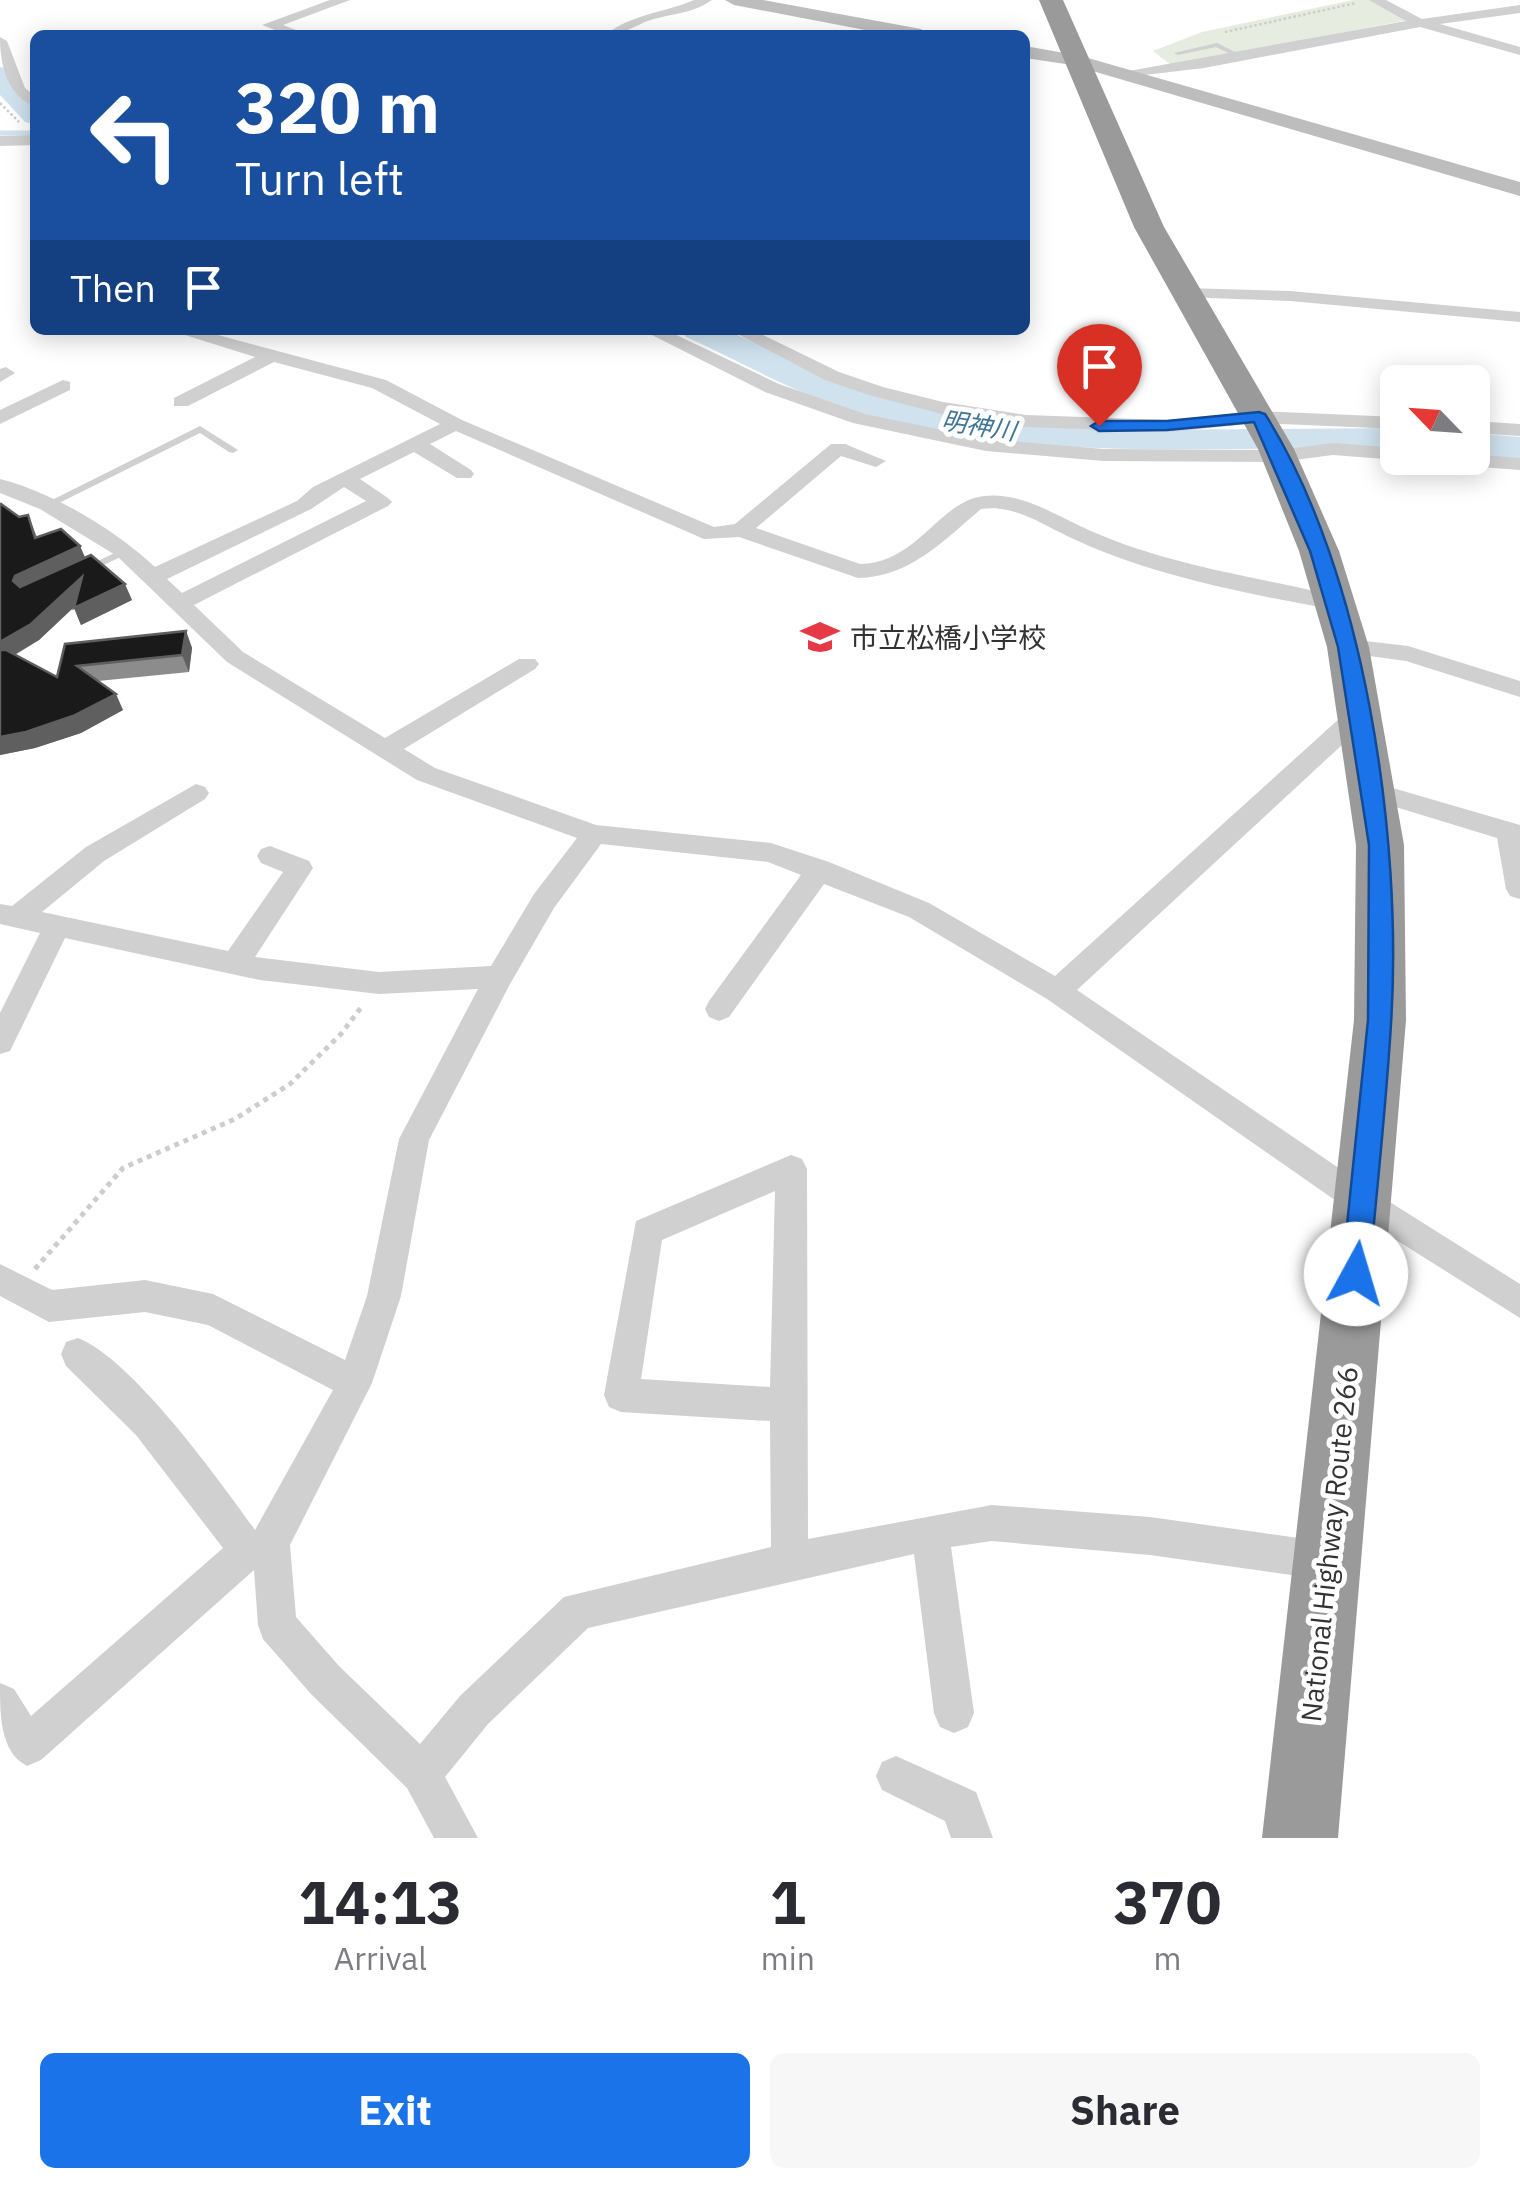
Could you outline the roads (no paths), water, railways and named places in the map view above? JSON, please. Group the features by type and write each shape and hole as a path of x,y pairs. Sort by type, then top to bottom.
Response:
{"highway":[{"name":"National Highway Route 266","path":"1051,0 1148,227 1270,437 1319,551 1342,625 1380,845 1380,1020 1300,1838"}],"street":[{"path":"286,30 269,25 343,0"},
{"path":"622,30 653,14 677,12 705,0"},
{"path":"734,0 772,3 899,30"},
{"path":"1376,0 1420,23 1520,51"},
{"path":"1119,74 1138,74 1520,9"},
{"path":"0,41 19,90 30,99"},
{"path":"1030,53 1074,60 1520,188"},
{"path":"0,141 30,140"},
{"path":"1186,293 1290,296 1520,317"},
{"path":"198,335 379,384 455,424 712,534 741,530 858,571 878,574 899,564 974,504 987,500 1007,502 1108,546 1342,625 1408,654 1520,688"},
{"path":"661,335 772,388 860,419 968,442 1104,456 1380,425"},
{"path":"753,335 832,376 959,410 1099,426 1167,426 1380,453"},
{"path":"180,402 273,354"},
{"path":"0,418 63,386"},
{"path":"152,577 304,505 320,491 455,424"},
{"path":"1490,429 1520,430"},
{"path":"415,444 464,474"},
{"path":"741,530 838,448 876,461"},
{"path":"1490,462 1520,464"},
{"path":"180,603 381,502 346,478"},
{"path":"0,485 41,502 125,551 235,657 426,774 594,834 771,852 919,910 1057,991 1363,1202 1520,1302"},
{"path":"0,514 41,502"},
{"path":"385,749 527,664"},
{"path":"1057,991 1360,714"},
{"path":"1372,792 1514,833 1520,889"},
{"path":"8,916 95,854 196,793"},
{"path":"0,1704 27,1746 259,1547 354,1383 384,1296 414,1138 544,901 594,834"},
{"path":"235,964 300,868 270,856"},
{"path":"718,1009 820,869"},
{"path":"8,916 235,964 380,982 499,977"},
{"path":"0,1042 56,928"},
{"path":"788,1405 621,1396 648,1231 791,1169 790,1562"},
{"path":"9,1285 49,1306 145,1296 213,1310 354,1383"},
{"path":"78,1354 125,1393 259,1547 277,1625 421,1774 457,1838"},
{"path":"421,1774 474,1710 578,1610 930,1532 992,1523 1150,1536 1327,1561"},
{"path":"930,1532 954,1713"},
{"path":"896,1776 961,1807 972,1838"}],"lane":[{"path":"1178,53 1216,45 1238,56"},
{"path":"41,502 200,429 232,450"},
{"path":"78,574 125,551"}],"waterway":[{"name":"明神川","path":"0,75 18,102 30,112"},
{"path":"0,133 30,133"},
{"name":"明神川","path":"709,335 850,399 977,428 1153,441 1380,439"},
{"name":"明神川","path":"1490,446 1520,448"}],"place":[{"name":"市立松橋小学校","path":"820,637"}]}
